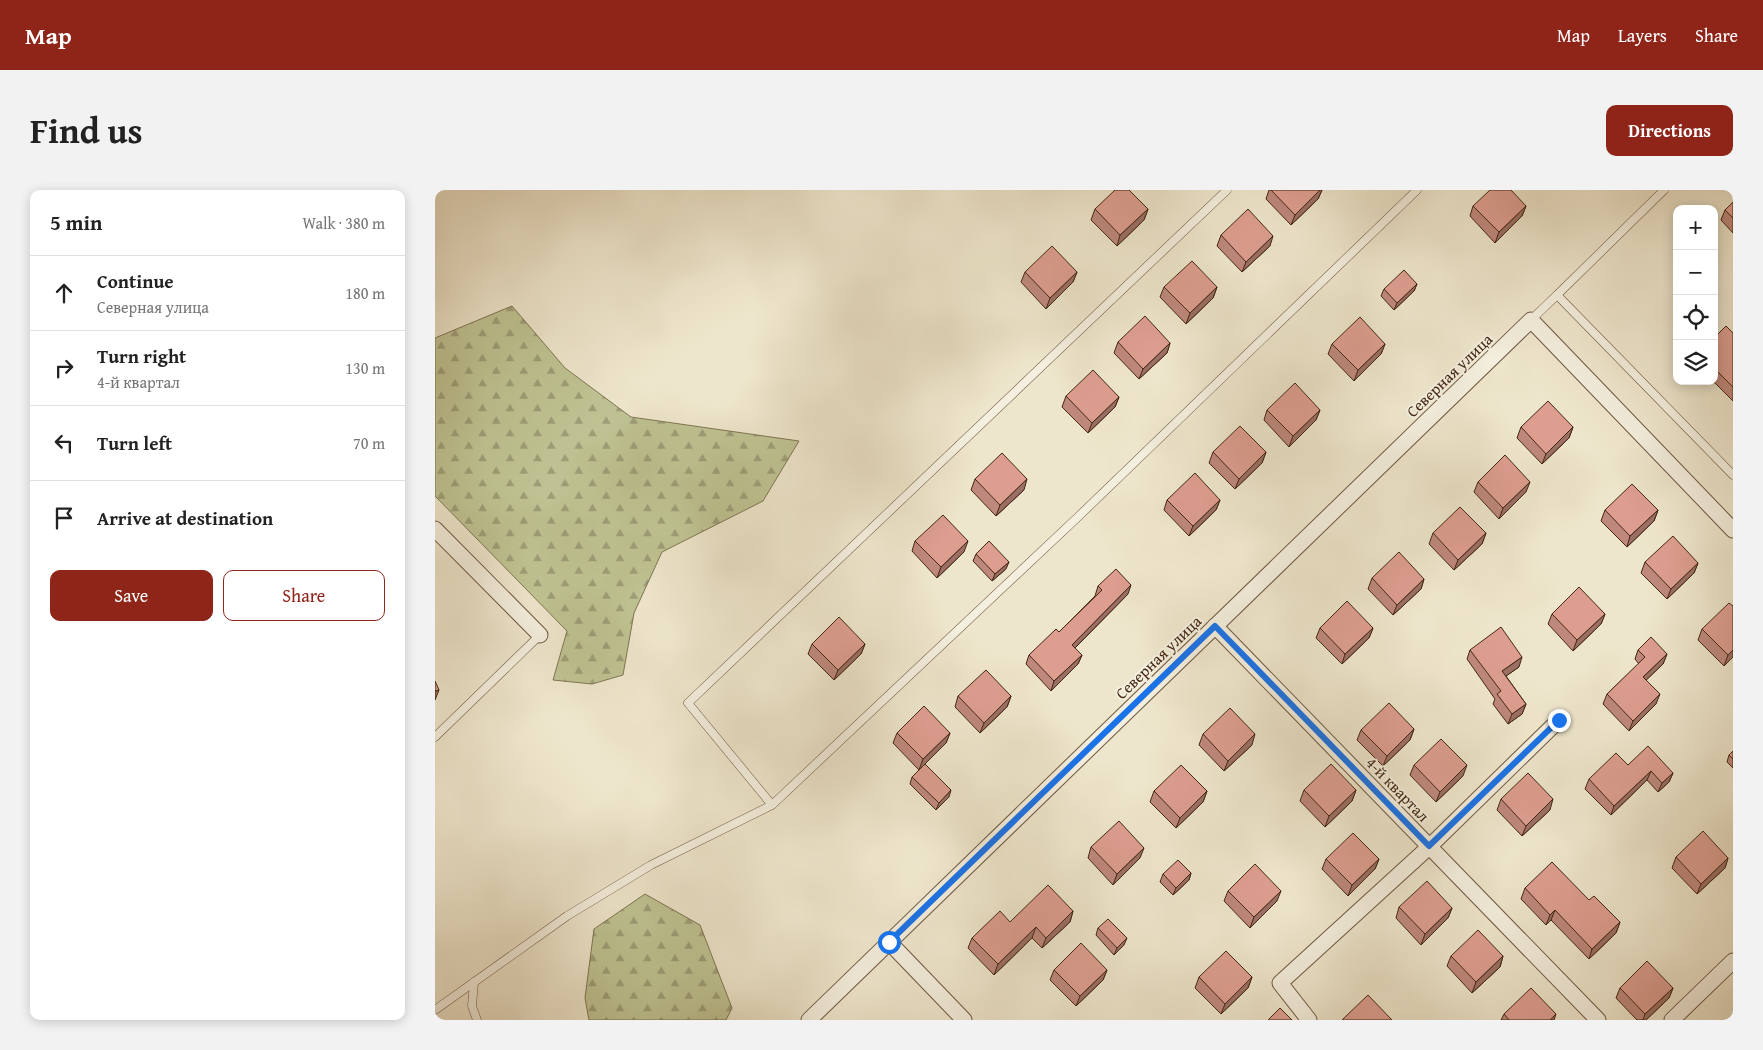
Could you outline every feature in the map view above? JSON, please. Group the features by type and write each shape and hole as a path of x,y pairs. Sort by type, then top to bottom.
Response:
{"street":[{"path":"1531,320 1733,530"},
{"name":"Северная улица","path":"809,1020 1531,320"},
{"path":"435,528 540,635"},
{"name":"4-й квартал","path":"1215,626 1598,1020"},
{"path":"1309,1020 1280,984 1429,846 1559,720"},
{"path":"889,942 965,1020"},
{"path":"1672,1020 1733,961"}],"lane":[{"path":"772,805 688,703 1227,190"},
{"path":"435,1010 567,916 651,865 772,805 1080,515 1417,190"},
{"path":"1531,320 1664,190"},
{"path":"1557,295 1733,475"},
{"path":"435,738 540,635"},
{"path":"474,982 472,1006 477,1020"}],"green space":[{"path":"512,306 565,368 631,417 799,441 763,501 662,552 634,613 623,675 592,684 553,680 567,631 435,496 435,338"},
{"path":"645,894 700,925 732,1008 726,1020 589,1020 585,998 594,929"}],"building":[{"path":"1115,190 1129,190 1148,209 1120,235 1095,209"},
{"path":"1271,190 1320,190 1295,215"},
{"path":"1490,190 1511,190 1526,206 1499,232 1473,206"},
{"path":"1733,202 1733,218 1725,210"},
{"path":"1248,209 1273,236 1246,262 1221,235"},
{"path":"1052,246 1077,272 1050,298 1025,272"},
{"path":"1192,261 1217,287 1190,313 1164,287"},
{"path":"1404,270 1417,284 1397,303 1384,289"},
{"path":"1145,316 1170,343 1143,369 1118,342"},
{"path":"1360,317 1385,344 1358,370 1332,344"},
{"path":"1726,326 1733,333 1733,387 1718,372 1718,334"},
{"path":"1093,370 1119,397 1092,423 1066,396"},
{"path":"1295,383 1320,410 1293,436 1267,410"},
{"path":"1548,401 1573,427 1546,454 1521,427"},
{"path":"1240,426 1266,452 1239,479 1213,452"},
{"path":"1002,453 1027,479 1000,505 975,479"},
{"path":"1505,455 1530,482 1503,508 1478,482"},
{"path":"1195,473 1220,500 1193,526 1167,500"},
{"path":"1632,484 1658,510 1630,536 1605,510"},
{"path":"1460,507 1486,533 1458,560 1433,533"},
{"path":"943,515 968,541 941,567 915,541"},
{"path":"1673,536 1698,563 1671,589 1645,562"},
{"path":"989,541 1009,562 995,574 976,554"},
{"path":"1399,552 1424,579 1397,605 1372,578"},
{"path":"1116,569 1131,585 1072,645 1082,655 1054,681 1029,655 1056,629 1059,632 1102,590 1098,586"},
{"path":"1579,587 1605,614 1577,640 1552,614"},
{"path":"1347,601 1373,628 1345,654 1320,628"},
{"path":"1729,603 1733,606 1733,650 1728,655 1702,629"},
{"path":"839,617 865,644 838,670 812,644"},
{"path":"1501,627 1522,657 1502,671 1526,704 1512,714 1497,694 1501,691 1470,650"},
{"path":"1651,637 1667,654 1643,677 1660,694 1633,721 1607,694 1645,657 1638,650"},
{"path":"986,670 1011,696 984,723 958,696"},
{"path":"435,681 439,690 435,691"},
{"path":"1389,703 1414,729 1387,756 1361,730"},
{"path":"924,706 950,733 923,759 897,733"},
{"path":"1230,708 1255,734 1228,761 1203,734"},
{"path":"1441,739 1467,765 1440,792 1414,765"},
{"path":"1648,746 1673,773 1662,783 1651,771 1614,806 1589,779 1616,753 1628,765"},
{"path":"1733,751 1733,759 1729,755"},
{"path":"925,764 951,790 939,803 912,777"},
{"path":"1331,764 1356,790 1329,816 1304,790"},
{"path":"1181,765 1207,791 1180,818 1154,791"},
{"path":"1528,773 1553,799 1526,826 1501,799"},
{"path":"1119,821 1144,848 1117,874 1091,847"},
{"path":"1703,831 1728,858 1701,884 1676,857"},
{"path":"1353,833 1379,859 1352,885 1326,859"},
{"path":"1178,860 1191,873 1176,888 1163,874"},
{"path":"1552,862 1589,900 1594,896 1620,922 1592,949 1555,910 1550,915 1525,888"},
{"path":"1255,864 1281,891 1254,917 1228,891"},
{"path":"1427,881 1452,908 1425,934 1399,907"},
{"path":"1048,885 1073,911 1046,938 1036,927 998,964 972,938 1000,911 1010,922"},
{"path":"1108,919 1127,938 1117,948 1098,928"},
{"path":"1478,930 1503,956 1476,982 1451,956"},
{"path":"1081,943 1107,970 1080,996 1054,970"},
{"path":"1226,951 1252,977 1225,1004 1199,977"},
{"path":"1647,961 1673,988 1645,1014 1620,988"},
{"path":"1531,988 1556,1014 1550,1020 1509,1020 1504,1014"},
{"path":"1368,995 1392,1020 1342,1020"},
{"path":"1280,1008 1292,1020 1268,1020"}],"route":[{"path":"889,942 1215,626 1429,846 1559,720"}]}
